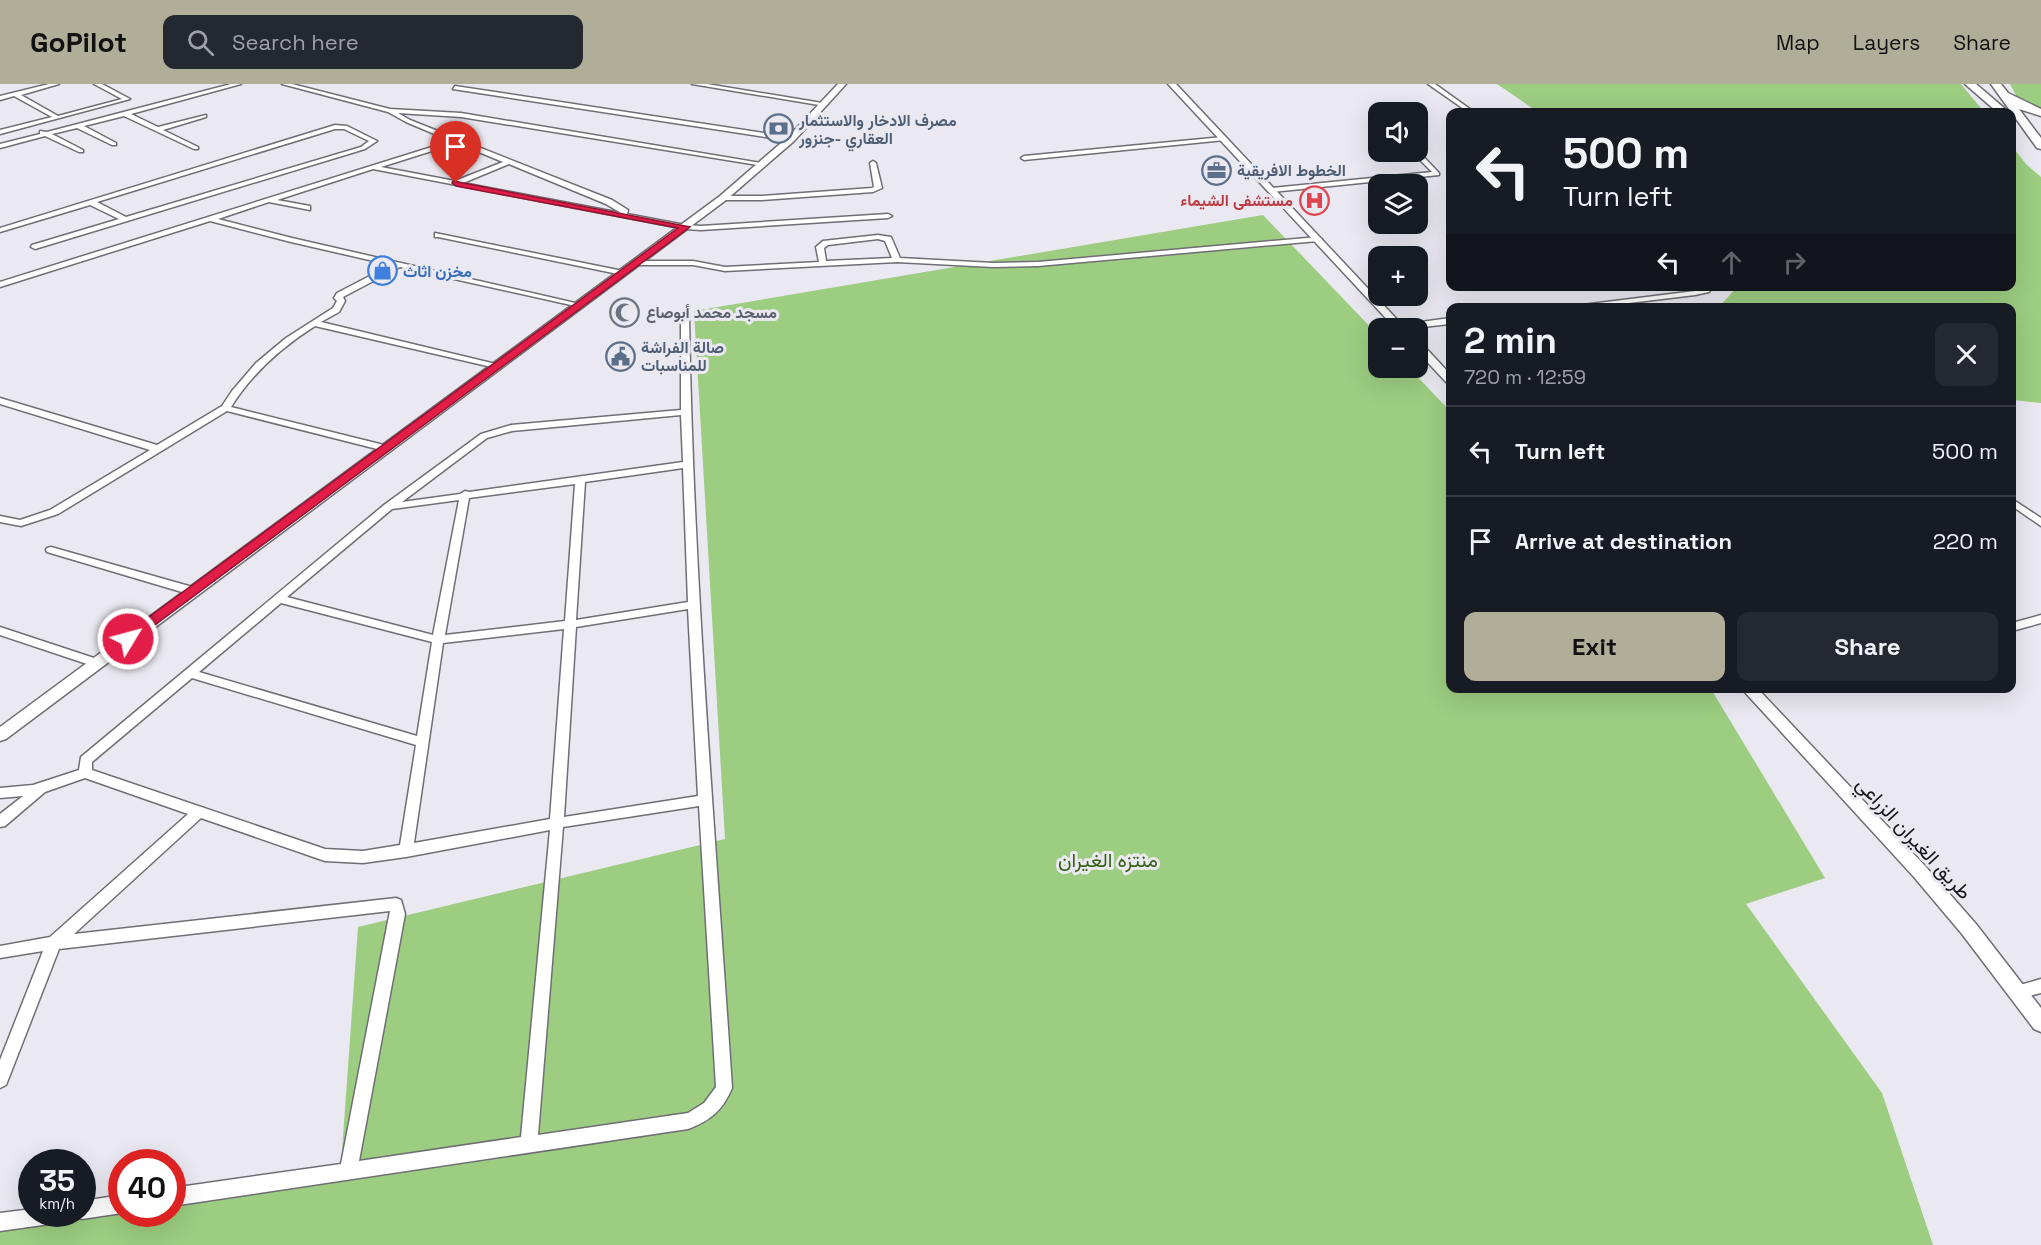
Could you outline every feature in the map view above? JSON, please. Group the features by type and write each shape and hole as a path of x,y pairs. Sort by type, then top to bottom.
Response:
{"highway":[{"path":"1970,84 1998,108"},
{"path":"1983,84 1999,108"},
{"path":"1998,87 2022,106 2041,113"},
{"path":"1998,87 2011,108"},
{"path":"2016,116 2038,151"},
{"path":"2016,130 2038,151"}],"street":[{"path":"0,98 56,84"},
{"path":"0,132 127,99 97,84"},
{"path":"0,146 238,84"},
{"path":"285,84 390,111 456,141 609,202 630,216"},
{"path":"695,84 825,104"},
{"path":"0,735 723,198 791,139 842,84"},
{"path":"1172,84 1391,318"},
{"path":"1431,84 1465,108"},
{"path":"454,88 791,139"},
{"path":"15,94 57,118"},
{"path":"390,111 443,113 503,120 764,164"},
{"path":"124,113 196,148"},
{"path":"158,129 204,116"},
{"path":"29,125 81,151"},
{"path":"76,125 114,144"},
{"path":"0,230 335,127 345,127 374,141 363,148 34,248"},
{"path":"1024,158 1223,139"},
{"path":"0,285 456,141"},
{"path":"456,183 508,162"},
{"path":"1272,190 1437,174 1425,162"},
{"path":"723,198 762,198 873,190 878,188 879,184 873,163"},
{"path":"371,167 685,227 701,228 888,216"},
{"path":"266,200 307,208"},
{"path":"91,202 126,220"},
{"path":"210,218 397,265 580,305"},
{"path":"438,235 623,273"},
{"path":"823,264 820,246 826,243 878,237 888,239 897,260"},
{"path":"638,263 693,263 725,269 897,260 993,265 1038,264 1318,239"},
{"path":"0,519 21,523 54,512 226,408 243,381 284,343 340,305 341,301 338,298 340,295 397,265"},
{"path":"1593,303 1650,294 1702,291"},
{"path":"186,1195 688,1121 701,1118 717,1103 724,1088 693,605 686,465 685,315"},
{"path":"1428,324 1446,322"},
{"path":"314,323 497,367"},
{"path":"1428,357 1446,376"},
{"path":"0,401 159,449"},
{"path":"226,408 385,448"},
{"path":"85,773 86,760 388,507 484,436 540,425 685,412"},
{"path":"388,507 465,494 686,465"},
{"path":"529,1145 557,823 580,480"},
{"path":"406,851 438,640 465,494"},
{"path":"2016,505 2041,523"},
{"path":"51,550 192,591"},
{"path":"279,599 438,640 572,624 693,605"},
{"path":"2016,626 2041,619"},
{"path":"0,631 96,663"},
{"path":"190,673 422,742"},
{"name":"طريق الغيران الزراعي","path":"1753,693 1920,872 1970,929 2041,1023"},
{"path":"0,793 20,793 42,789 85,773 325,855 363,857 557,823 707,800"},
{"path":"0,822 42,789"},
{"path":"0,1080 54,943 198,813"},
{"path":"0,952 54,943 396,904 398,914 348,1171"},
{"path":"2018,992 2041,986"},
{"path":"0,1222 18,1219"}],"green space":[{"path":"1497,84 1961,84 1981,108 1532,108"},
{"path":"2010,84 2041,84 2041,111 2019,101"},
{"path":"2016,151 2041,177 2041,403 2016,400 2016,303 1723,303 1733,291 2016,291"},
{"name":"منتزه الغيران","path":"1263,215 1368,325 1368,378 1419,378 1446,407 1446,693 1713,693 1825,878 1746,904 1882,1093 1933,1245 0,1245 0,1222 18,1219 18,1227 96,1227 96,1210 108,1206 108,1227 186,1227 186,1192 341,1165 358,927 725,839 694,311"}],"place":[{"name":"مصرف الادخار والاستثمار العقاري -جنزور","path":"778,129"},
{"name":"الخطوط الافريقية","path":"1216,170"},
{"name":"مستشفى الشيماء","path":"1314,200"},
{"name":"مخزن اثاث","path":"382,271"},
{"name":"مسجد محمد أبوصاع","path":"625,312"},
{"name":"صالة الفراشة للمناسبات","path":"620,356"}],"route":[{"path":"128,639 685,227 456,183"}]}
